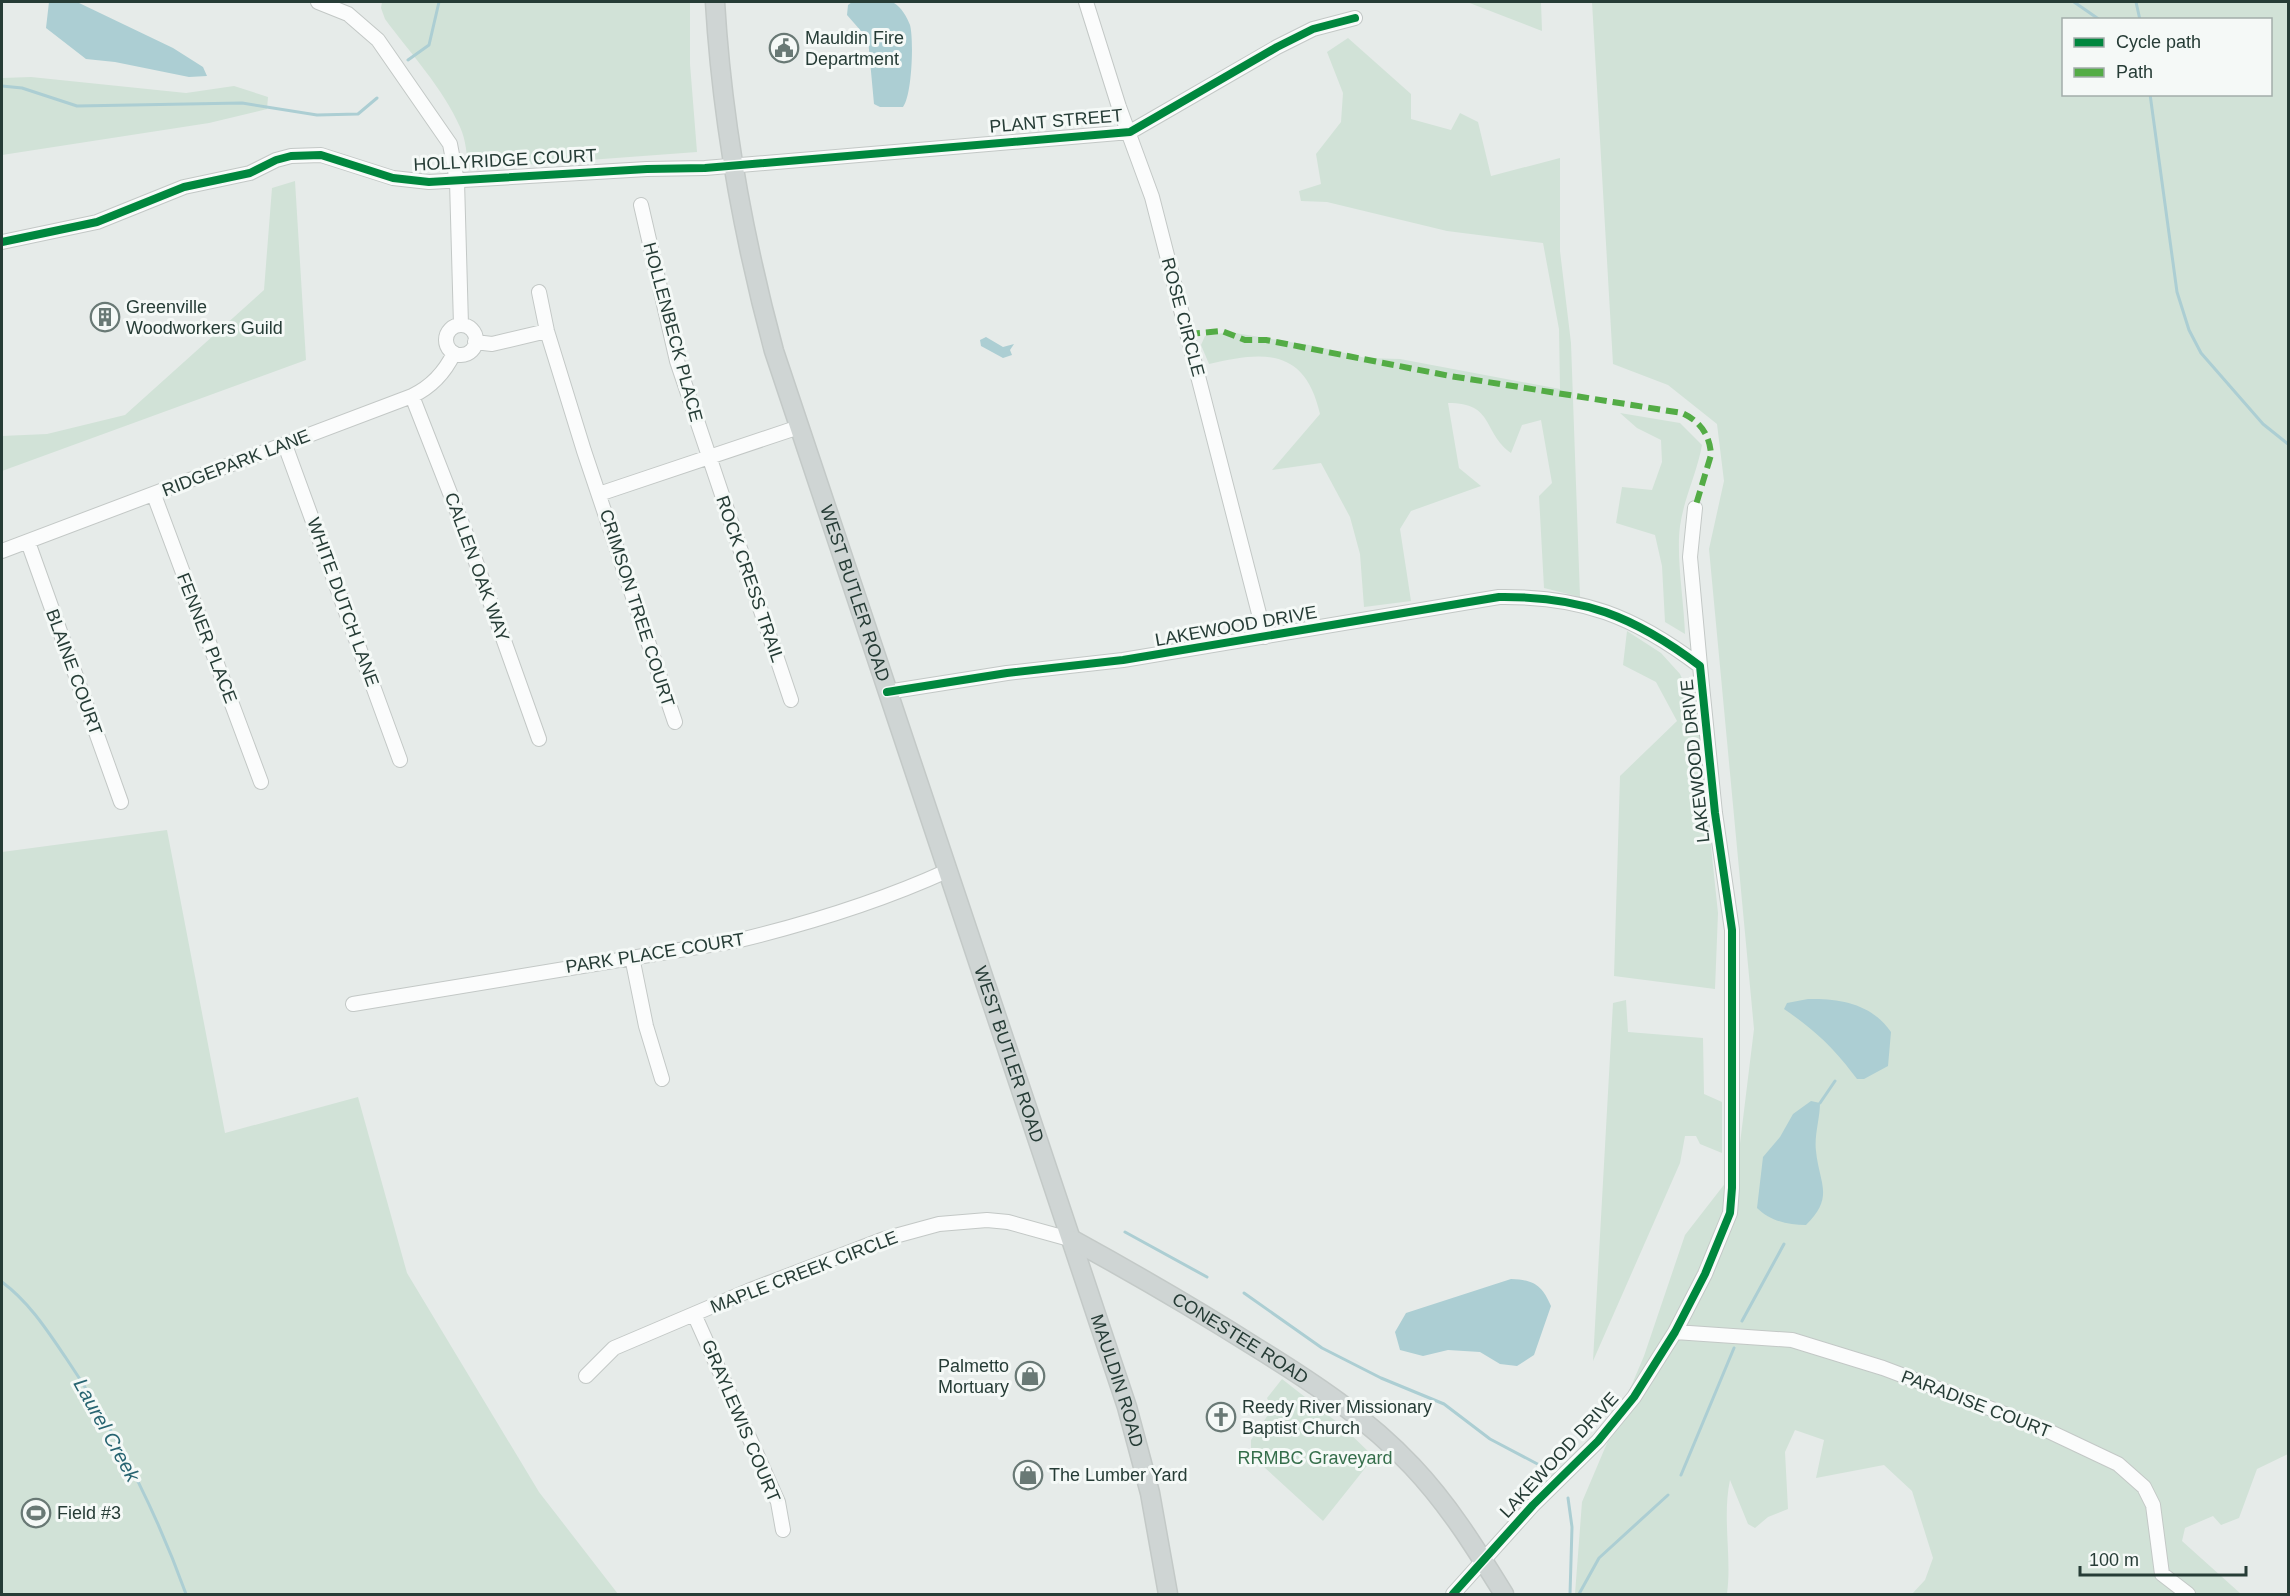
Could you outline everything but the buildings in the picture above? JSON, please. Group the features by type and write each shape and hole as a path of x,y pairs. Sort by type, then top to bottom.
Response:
{"main road":[{"name":"WEST BUTLER ROAD","path":"715,2 724,109 742,220 756,285 799,427 1073,1240"},
{"name":"CONESTEE ROAD","path":"1073,1240 1210,1318 1309,1380 1353,1412 1388,1442 1430,1486 1458,1520 1504,1594"},
{"name":"MAULDIN ROAD","path":"1073,1240 1142,1457 1159,1533 1168,1594"}],"street":[{"path":"318,2 348,14 378,40 450,144 456,181 461,325"},
{"name":"ROSE CIRCLE","path":"1086,2 1119,107 1152,196 1201,378 1265,637"},
{"name":"PLANT STREET","path":"733,166 1130,132 1277,47 1313,29 1355,18"},
{"name":"HOLLYRIDGE COURT","path":"2,242 97,222 184,187 250,173 276,160 307,154 338,159 393,178 456,181 733,166"},
{"name":"HOLLENBECK PLACE","path":"641,205 677,361 708,458"},
{"name":"CRIMSON TREE COURT","path":"539,292 547,331 675,722"},
{"path":"461,325 471,330 475,342 466,354 454,353 448,348 446,338 450,329 461,325"},
{"path":"475,342 492,344 547,331"},
{"name":"RIDGEPARK LANE","path":"2,552 426,390 447,368 454,353"},
{"name":"CALLEN OAK WAY","path":"412,396 466,534 539,739"},
{"path":"599,494 799,427"},
{"name":"WHITE DUTCH LANE","path":"285,445 400,760"},
{"name":"ROCK CRESS TRAIL","path":"708,458 791,700"},
{"name":"FENNER PLACE","path":"154,495 261,782"},
{"path":"1695,507 1690,557 1700,666"},
{"name":"BLAINE COURT","path":"28,542 121,802"},
{"name":"LAKEWOOD DRIVE","path":"887,692 1007,673 1123,660 1471,601 1526,597 1571,603 1621,617 1649,630 1700,666 1715,813 1732,930 1732,1188 1730,1213 1722,1235 1675,1332 1634,1396 1602,1436 1533,1505 1453,1594"},
{"name":"PARK PLACE COURT","path":"353,1004 740,940 790,928 902,890 947,871"},
{"path":"632,957 646,1026 662,1079"},
{"name":"MAPLE CREEK CIRCLE","path":"586,1376 614,1348 848,1252 939,1224 970,1220 997,1221 1073,1240"},
{"name":"GRAYLEWIS COURT","path":"694,1314 778,1502 783,1530"},
{"name":"PARADISE COURT","path":"1675,1332 1792,1340 1883,1368 2042,1428 2118,1464 2144,1487 2153,1505 2162,1574 2188,1594"}],"green space":[{"path":"382,2 690,2 690,64 697,152 468,169 464,137 453,113 445,98 385,19 381,8"},
{"path":"1467,2 1541,2 1542,31"},
{"path":"1592,2 2288,2 2288,1454 2257,1469 2239,1518 2221,1525 2213,1516 2185,1528 2182,1541 2241,1594 1912,1594 1925,1580 1933,1558 1912,1491 1884,1465 1816,1478 1824,1440 1795,1430 1785,1452 1788,1509 1768,1517 1755,1528 1748,1524 1730,1480 1727,1508 1727,1594 1575,1594 1582,1502 1644,1356 1685,1235 1737,1168 1754,1029 1709,549 1724,481 1717,424 1668,385 1613,364"},
{"path":"1348,38 1411,94 1411,119 1451,130 1460,113 1478,122 1491,176 1560,158 1560,251 1571,343 1580,597 1544,588 1539,496 1552,483 1541,420 1522,425 1511,453 1502,445 1481,413 1463,404 1448,403 1459,468 1481,486 1411,511 1400,529 1411,601 1364,607 1360,554 1350,517 1321,463 1272,470 1320,414 1313,392 1304,377 1293,366 1280,359 1247,357 1209,364 1201,345 1205,336 1229,332 1315,346 1366,358 1400,359 1560,389 1559,329 1543,243 1447,231 1327,202 1301,201 1299,191 1321,184 1316,154 1341,122 1343,93 1327,52"},
{"path":"31,77 186,93 234,86 268,97 267,109 209,123 2,155 2,78"},
{"path":"295,181 306,360 2,471 2,436 47,434 125,415 264,290 272,188"},
{"path":"1620,413 1680,423 1702,445 1680,526 1680,565 1685,634 1665,622 1662,566 1655,535 1616,523 1622,487 1652,490 1662,462 1661,440 1637,428"},
{"path":"1627,631 1661,653 1680,674 1697,713 1718,913 1715,989 1614,976 1620,776 1677,721 1656,682 1623,665"},
{"path":"167,830 225,1133 358,1097 407,1273 539,1492 618,1594 2,1594 2,852"},
{"path":"1626,1000 1628,1032 1703,1038 1704,1094 1722,1102 1722,1153 1700,1144 1696,1136 1685,1136 1680,1163 1593,1361 1613,1003"},
{"name":"RRMBC Graveyard","path":"1282,1379 1342,1426 1374,1457 1323,1521 1251,1455 1251,1440 1272,1409 1267,1398"}],"water":[{"path":"49,2 77,2 173,48 203,67 207,76 189,77 115,62 86,59 46,28"},
{"path":"852,2 894,3 910,25 911,68 908,92 903,107 880,107 874,104 868,39 847,15 848,5"},
{"path":"986,337 1003,347 1014,344 1010,350 1012,355 1003,358 981,346 980,340"},
{"path":"1808,999 1843,1002 1875,1015 1891,1032 1888,1066 1864,1079 1857,1079 1824,1041 1784,1009 1787,1003"},
{"path":"1811,1101 1820,1103 1816,1145 1823,1198 1815,1215 1806,1225 1786,1223 1773,1219 1757,1208 1763,1157 1780,1137 1793,1114"},
{"path":"1511,1279 1536,1285 1544,1293 1551,1306 1534,1355 1517,1366 1500,1364 1480,1352 1448,1350 1423,1356 1400,1350 1395,1332 1406,1313"}],"waterway":[{"path":"408,60 429,45 439,2"},
{"path":"2074,2 2097,18"},
{"path":"2136,2 2140,18"},
{"path":"2,86 22,88 77,106 242,103 317,115 358,114 377,98"},
{"path":"2150,96 2177,292 2189,330 2201,353 2263,424 2288,444"},
{"path":"1820,1103 1835,1081"},
{"path":"1125,1232 1207,1277"},
{"path":"1742,1321 1784,1244"},
{"name":"Laurel Creek","path":"2,1282 21,1298 45,1327 102,1414 148,1502 186,1594"},
{"path":"1244,1293 1322,1348 1381,1378 1444,1404 1490,1439 1545,1468"},
{"path":"1681,1475 1734,1348"},
{"path":"1579,1594 1599,1558 1668,1495"},
{"path":"1568,1498 1572,1527 1570,1594"}],"marked path":[{"path":"1188,334 1222,331 1245,340 1266,340 1450,376 1682,413 1694,420 1703,430 1709,441 1711,455 1695,508"}],"cycle path":[{"path":"2,242 97,222 184,187 250,173 276,160 291,156 321,155 393,178 429,182 647,169 705,168 1130,132 1277,47 1313,29 1355,18"},
{"path":"887,692 1007,673 1123,660 1499,597 1556,600 1606,612 1652,634 1700,666 1715,813 1732,930 1732,1188 1730,1213 1705,1274 1675,1332 1634,1397 1598,1441 1533,1505 1453,1594"}],"place":[{"name":"Mauldin Fire Department","path":"784,48"},
{"name":"Greenville Woodworkers Guild","path":"105,317"},
{"name":"Palmetto Mortuary","path":"1030,1376"},
{"name":"Reedy River Missionary Baptist Church","path":"1221,1417"},
{"name":"The Lumber Yard","path":"1028,1475"},
{"name":"Field #3","path":"36,1513"}]}
